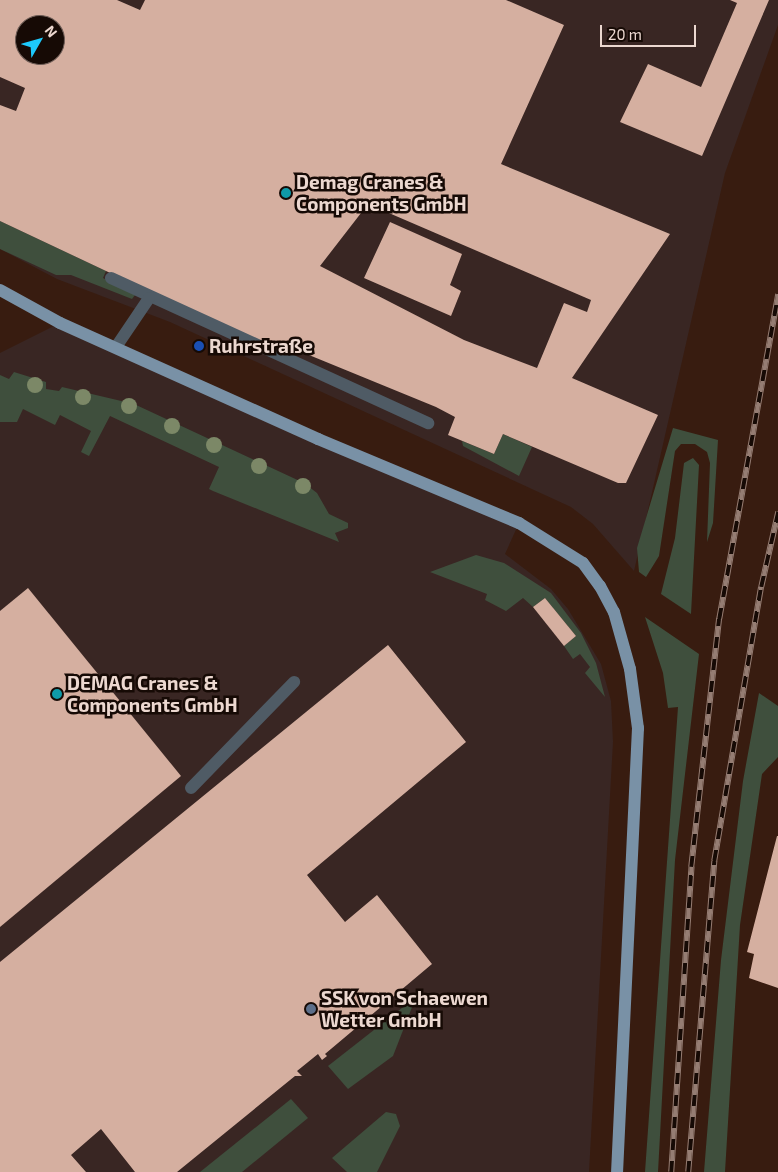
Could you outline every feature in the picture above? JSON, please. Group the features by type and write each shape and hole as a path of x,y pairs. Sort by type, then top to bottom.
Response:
{"main road":[{"path":"0,290 116,347 318,439 552,540 583,563 614,612 630,669 638,728 617,1172"}],"lane":[{"path":"111,278 149,298 428,423"},
{"path":"116,347 149,298"},
{"path":"191,788 294,682"}],"shaded area":[{"name":"DEMAG Cranes & Components GmbH","path":"0,0 778,0 778,25 725,173 634,571 593,524 571,507 170,322 57,279 0,249"},
{"path":"60,323 519,523 505,554 551,589 568,609 601,664 611,701 613,742 589,1172 0,1172 0,353"}],"green space":[{"path":"0,221 106,271 103,278 135,295 132,299 71,275 56,275 0,249"},
{"path":"14,372 46,382 46,389 59,391 62,387 134,404 304,483 317,493 329,514 348,523 348,528 335,533 339,542 213,491 209,489 219,467 110,416 89,456 81,452 91,431 60,415 55,425 23,409 17,422 0,422 0,375 9,379"},
{"path":"673,428 718,440 713,523 707,542 710,463 707,452 695,444 681,444 675,451 659,556 646,577 639,572 637,548"},
{"path":"503,434 532,447 519,476 463,446 462,441 494,454"},
{"path":"693,458 699,465 691,614 661,594 675,538 684,463"},
{"path":"476,555 504,563 551,593 581,633 596,663 605,697 585,673 590,667 580,654 573,659 564,646 576,636 545,598 533,607 523,598 506,611 485,600 487,594 430,572"},
{"path":"645,617 699,654 675,860 658,1172 645,1172 678,707 668,708 663,673"},
{"path":"759,693 778,706 778,757 762,774 740,925 725,1172 704,1172 721,960 743,781"},
{"path":"416,997 393,1056 348,1089 328,1066"},
{"path":"291,1099 308,1118 242,1172 200,1172"},
{"path":"386,1112 396,1114 400,1126 377,1172 347,1172 332,1158"}],"building":[{"name":"DEMAG Cranes & Components GmbH","path":"0,0 117,0 140,10 145,0 506,0 564,25 501,164 670,234 572,378 658,415 626,483 618,483 503,434 494,454 448,435 455,417 436,407 287,346 282,354 0,221 0,105 16,111 25,88 0,77","holes":["368,204 591,300 587,312 564,303 537,368 464,340 320,266"]},
{"path":"730,0 769,0 702,156 620,122 648,64 701,87 737,3"},
{"path":"390,222 462,254 450,285 461,291 451,316 364,278"},
{"name":"DEMAG Cranes & Components GmbH","path":"28,588 181,776 0,927 0,611"},
{"path":"545,598 576,636 564,646 533,607"},
{"path":"388,645 466,742 307,875 345,922 377,895 432,964 325,1054 327,1056 322,1060 318,1054 297,1071 302,1076 295,1076 177,1172 135,1172 101,1129 71,1155 86,1172 0,1172 0,962"},
{"path":"777,836 778,988 749,978 754,954 747,952"}],"railway":[{"path":"671,1172 691,867 719,619 778,294"},
{"path":"688,1172 714,861 761,587 778,512"}],"place":[{"name":"Demag Cranes & Components GmbH","path":"286,193"},
{"name":"Ruhrstraße","path":"199,346"},
{"name":"DEMAG Cranes & Components GmbH","path":"57,694"},
{"name":"SSK von Schaewen Wetter GmbH","path":"311,1009"}]}
